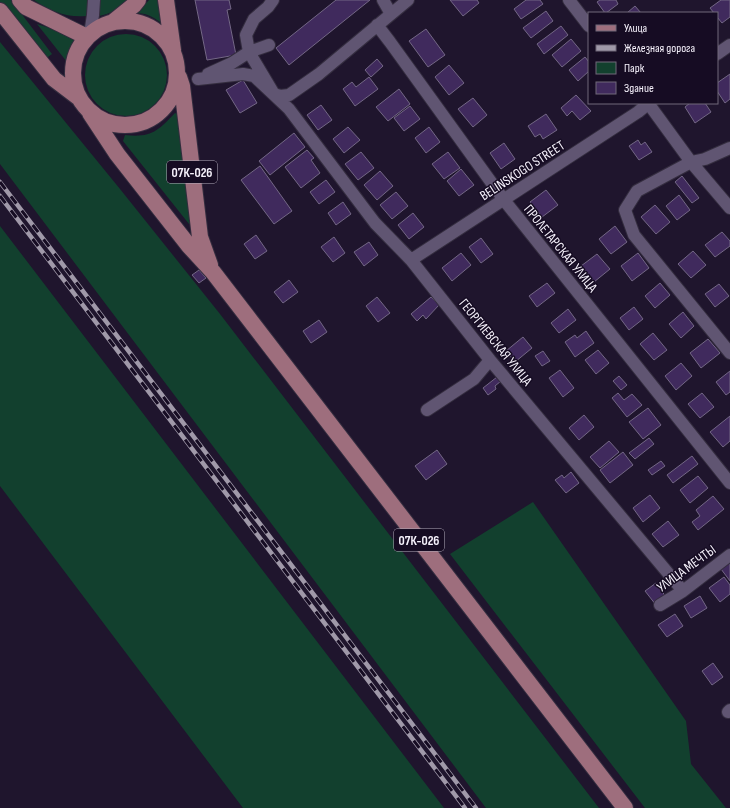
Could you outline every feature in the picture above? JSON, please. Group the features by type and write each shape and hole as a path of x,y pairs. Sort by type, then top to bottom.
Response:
{"main road":[{"path":"20,0 26,7 88,36"},
{"path":"138,0 113,22 101,27 88,36 79,48 74,60 72,73 74,86 84,106 102,120 115,124 128,125 142,122 154,116 164,108 172,96 176,83 176,63 166,0"},
{"path":"0,11 54,79 79,98"},
{"path":"113,22 128,21 143,24 156,32 167,42 176,63"},
{"name":"07К-026","path":"176,63 182,86 200,237 213,272"},
{"name":"07К-026","path":"90,112 117,154 189,246 213,272 624,808"}],"street":[{"path":"88,36 93,15 94,0"},
{"path":"273,0 268,7 254,19 246,35 249,52 274,94"},
{"path":"383,0 391,14"},
{"path":"198,79 243,74 254,76 274,94 280,96 289,95 318,74 408,0"},
{"path":"569,0 588,25"},
{"name":"ПРОЛЕТАРСКАЯ УЛИЦА","path":"377,25 504,200 730,482"},
{"path":"182,86 232,63 249,52 269,45"},
{"path":"718,53 730,45"},
{"name":"ГЕОРГИЕВСКАЯ УЛИЦА","path":"274,94 289,109 375,223 411,260 490,360 683,592"},
{"name":"BELINSKOGO STREET","path":"411,260 638,112 648,104"},
{"path":"650,104 691,162 730,208"},
{"path":"730,148 705,159 691,162 637,191 625,210 634,235 730,353"},
{"path":"427,410 474,379 490,360"},
{"name":"УЛИЦА МЕЧТЫ","path":"660,605 683,592 730,555"}],"green space":[{"path":"0,0 11,0 52,54 44,60"},
{"path":"34,0 90,0 86,16 72,16 59,13"},
{"path":"99,0 130,0 119,8 99,16"},
{"path":"149,0 162,0 165,26 152,17 137,13"},
{"path":"37,24 79,35 67,62"},
{"path":"118,34 134,34 149,41 160,52 167,67 167,83 164,91 155,104 142,113 134,116 118,116 103,109 92,98 85,83 85,67 92,52 103,41"},
{"path":"0,42 220,314 599,808 486,808 0,164"},
{"path":"175,113 180,115 194,221 189,224 123,141 125,135 134,136 148,134 159,129"},
{"path":"0,226 444,808 243,808 0,486"},
{"path":"533,502 686,721 691,764 726,808 645,808 450,554"}],"building":[{"path":"195,0 229,0 231,9 227,10 236,55 207,60"},
{"path":"336,0 370,0 289,65 276,48"},
{"path":"450,0 477,0 479,3 463,16"},
{"path":"526,0 540,0 543,4 521,19 514,9"},
{"path":"600,0 616,0 618,4 607,12 604,12 597,2"},
{"path":"721,0 730,0 730,17 722,23 718,18 718,12 713,12 710,8"},
{"path":"635,6 640,12 628,12"},
{"path":"546,11 553,21 531,38 523,28"},
{"path":"561,26 568,35 544,54 537,44"},
{"path":"426,29 445,55 428,67 409,41"},
{"path":"571,39 581,51 562,67 552,55"},
{"path":"585,57 588,61 588,72 578,81 569,70"},
{"path":"377,59 383,66 371,77 365,70"},
{"path":"449,65 464,83 449,95 435,77"},
{"path":"730,74 730,99 725,103 718,92 718,82"},
{"path":"369,77 378,89 355,106 343,89 352,82 356,87"},
{"path":"243,80 257,103 240,113 226,90"},
{"path":"399,89 410,104 388,121 376,107"},
{"path":"576,95 591,111 580,120 572,111 567,116 561,108"},
{"path":"473,98 487,115 473,127 458,109"},
{"path":"689,104 706,104 711,112 695,123 685,107"},
{"path":"321,105 332,120 318,130 307,115"},
{"path":"410,106 420,119 404,131 394,118"},
{"path":"546,114 557,130 543,139 540,134 535,137 528,126"},
{"path":"348,127 360,140 344,153 333,139"},
{"path":"429,127 440,142 426,153 415,138"},
{"path":"294,133 305,147 270,175 259,161"},
{"path":"638,140 641,145 645,142 652,152 639,160 629,146"},
{"path":"504,143 515,159 501,169 490,153"},
{"path":"307,150 314,158 311,160 320,173 301,188 285,167"},
{"path":"361,152 374,168 358,180 345,164"},
{"path":"448,152 460,168 444,179 432,164"},
{"path":"260,166 292,211 274,224 241,180"},
{"path":"461,169 474,185 459,196 447,181"},
{"path":"380,171 393,186 377,200 364,185"},
{"path":"682,176 699,198 692,203 675,182"},
{"path":"326,180 335,192 319,204 310,192"},
{"path":"546,190 558,205 542,217 530,202"},
{"path":"396,192 408,206 392,219 380,205"},
{"path":"679,195 690,210 677,220 666,206"},
{"path":"343,202 351,214 336,225 328,213"},
{"path":"655,205 670,222 656,234 641,217"},
{"path":"413,213 424,227 409,239 398,225"},
{"path":"615,226 627,242 611,254 599,239"},
{"path":"722,232 730,241 730,246 715,257 705,245"},
{"path":"256,235 267,251 255,259 244,244"},
{"path":"334,237 345,253 333,262 321,247"},
{"path":"481,238 493,254 481,263 469,247"},
{"path":"369,242 378,255 364,266 354,252"},
{"path":"693,251 706,265 691,278 678,264"},
{"path":"461,253 471,265 452,281 442,268"},
{"path":"638,253 649,268 632,281 621,266"},
{"path":"597,254 610,269 594,282 581,266"},
{"path":"199,270 206,278 199,283 192,275"},
{"path":"289,280 298,292 283,303 274,292"},
{"path":"547,283 555,293 537,307 529,296"},
{"path":"660,283 670,295 655,308 645,296"},
{"path":"719,284 729,296 715,307 705,294"},
{"path":"377,297 390,313 378,322 366,306"},
{"path":"431,297 439,305 426,319 423,315 417,321 411,314"},
{"path":"634,307 643,319 629,330 620,318"},
{"path":"568,309 576,320 559,333 551,323"},
{"path":"683,312 694,326 681,338 669,324"},
{"path":"319,320 327,332 311,343 303,331"},
{"path":"586,331 594,343 575,357 565,342 575,335 577,338"},
{"path":"653,333 667,350 654,360 640,344"},
{"path":"523,337 532,348 515,362 506,351"},
{"path":"708,339 720,353 701,368 690,353"},
{"path":"598,350 609,363 596,374 585,360"},
{"path":"543,351 550,361 542,366 535,356"},
{"path":"681,363 692,376 676,390 665,376"},
{"path":"560,370 574,388 563,397 549,378"},
{"path":"730,371 730,392 726,395 716,382"},
{"path":"619,376 627,385 621,390 613,381"},
{"path":"497,377 501,381 495,386 496,389 488,395 483,388"},
{"path":"618,393 624,400 632,394 642,405 627,417 612,398"},
{"path":"702,393 714,407 700,418 688,404"},
{"path":"648,408 661,425 643,439 629,422"},
{"path":"584,415 594,427 579,440 569,428"},
{"path":"730,416 730,441 723,447 710,432"},
{"path":"649,438 654,444 635,459 629,453"},
{"path":"609,441 619,452 600,468 590,457"},
{"path":"437,450 447,464 426,480 415,466"},
{"path":"623,452 633,465 610,483 600,470"},
{"path":"692,456 698,464 673,483 667,475"},
{"path":"661,461 665,466 652,475 648,470"},
{"path":"571,472 579,483 566,493 555,480 562,475 564,478"},
{"path":"698,476 708,488 690,503 680,490"},
{"path":"650,495 660,508 643,522 633,508"},
{"path":"713,496 724,509 698,530 692,522 700,516 696,510"},
{"path":"668,521 679,535 663,547 652,534"},
{"path":"730,562 730,581 721,569"},
{"path":"724,577 730,585 730,594 720,602 709,588"},
{"path":"656,583 666,597 656,605 645,591"},
{"path":"700,596 707,608 691,618 684,606"},
{"path":"675,614 683,626 667,637 658,625"},
{"path":"713,663 723,677 712,685 702,671"}],"railway":[{"path":"0,182 476,808"},
{"path":"0,196 465,808"}]}
